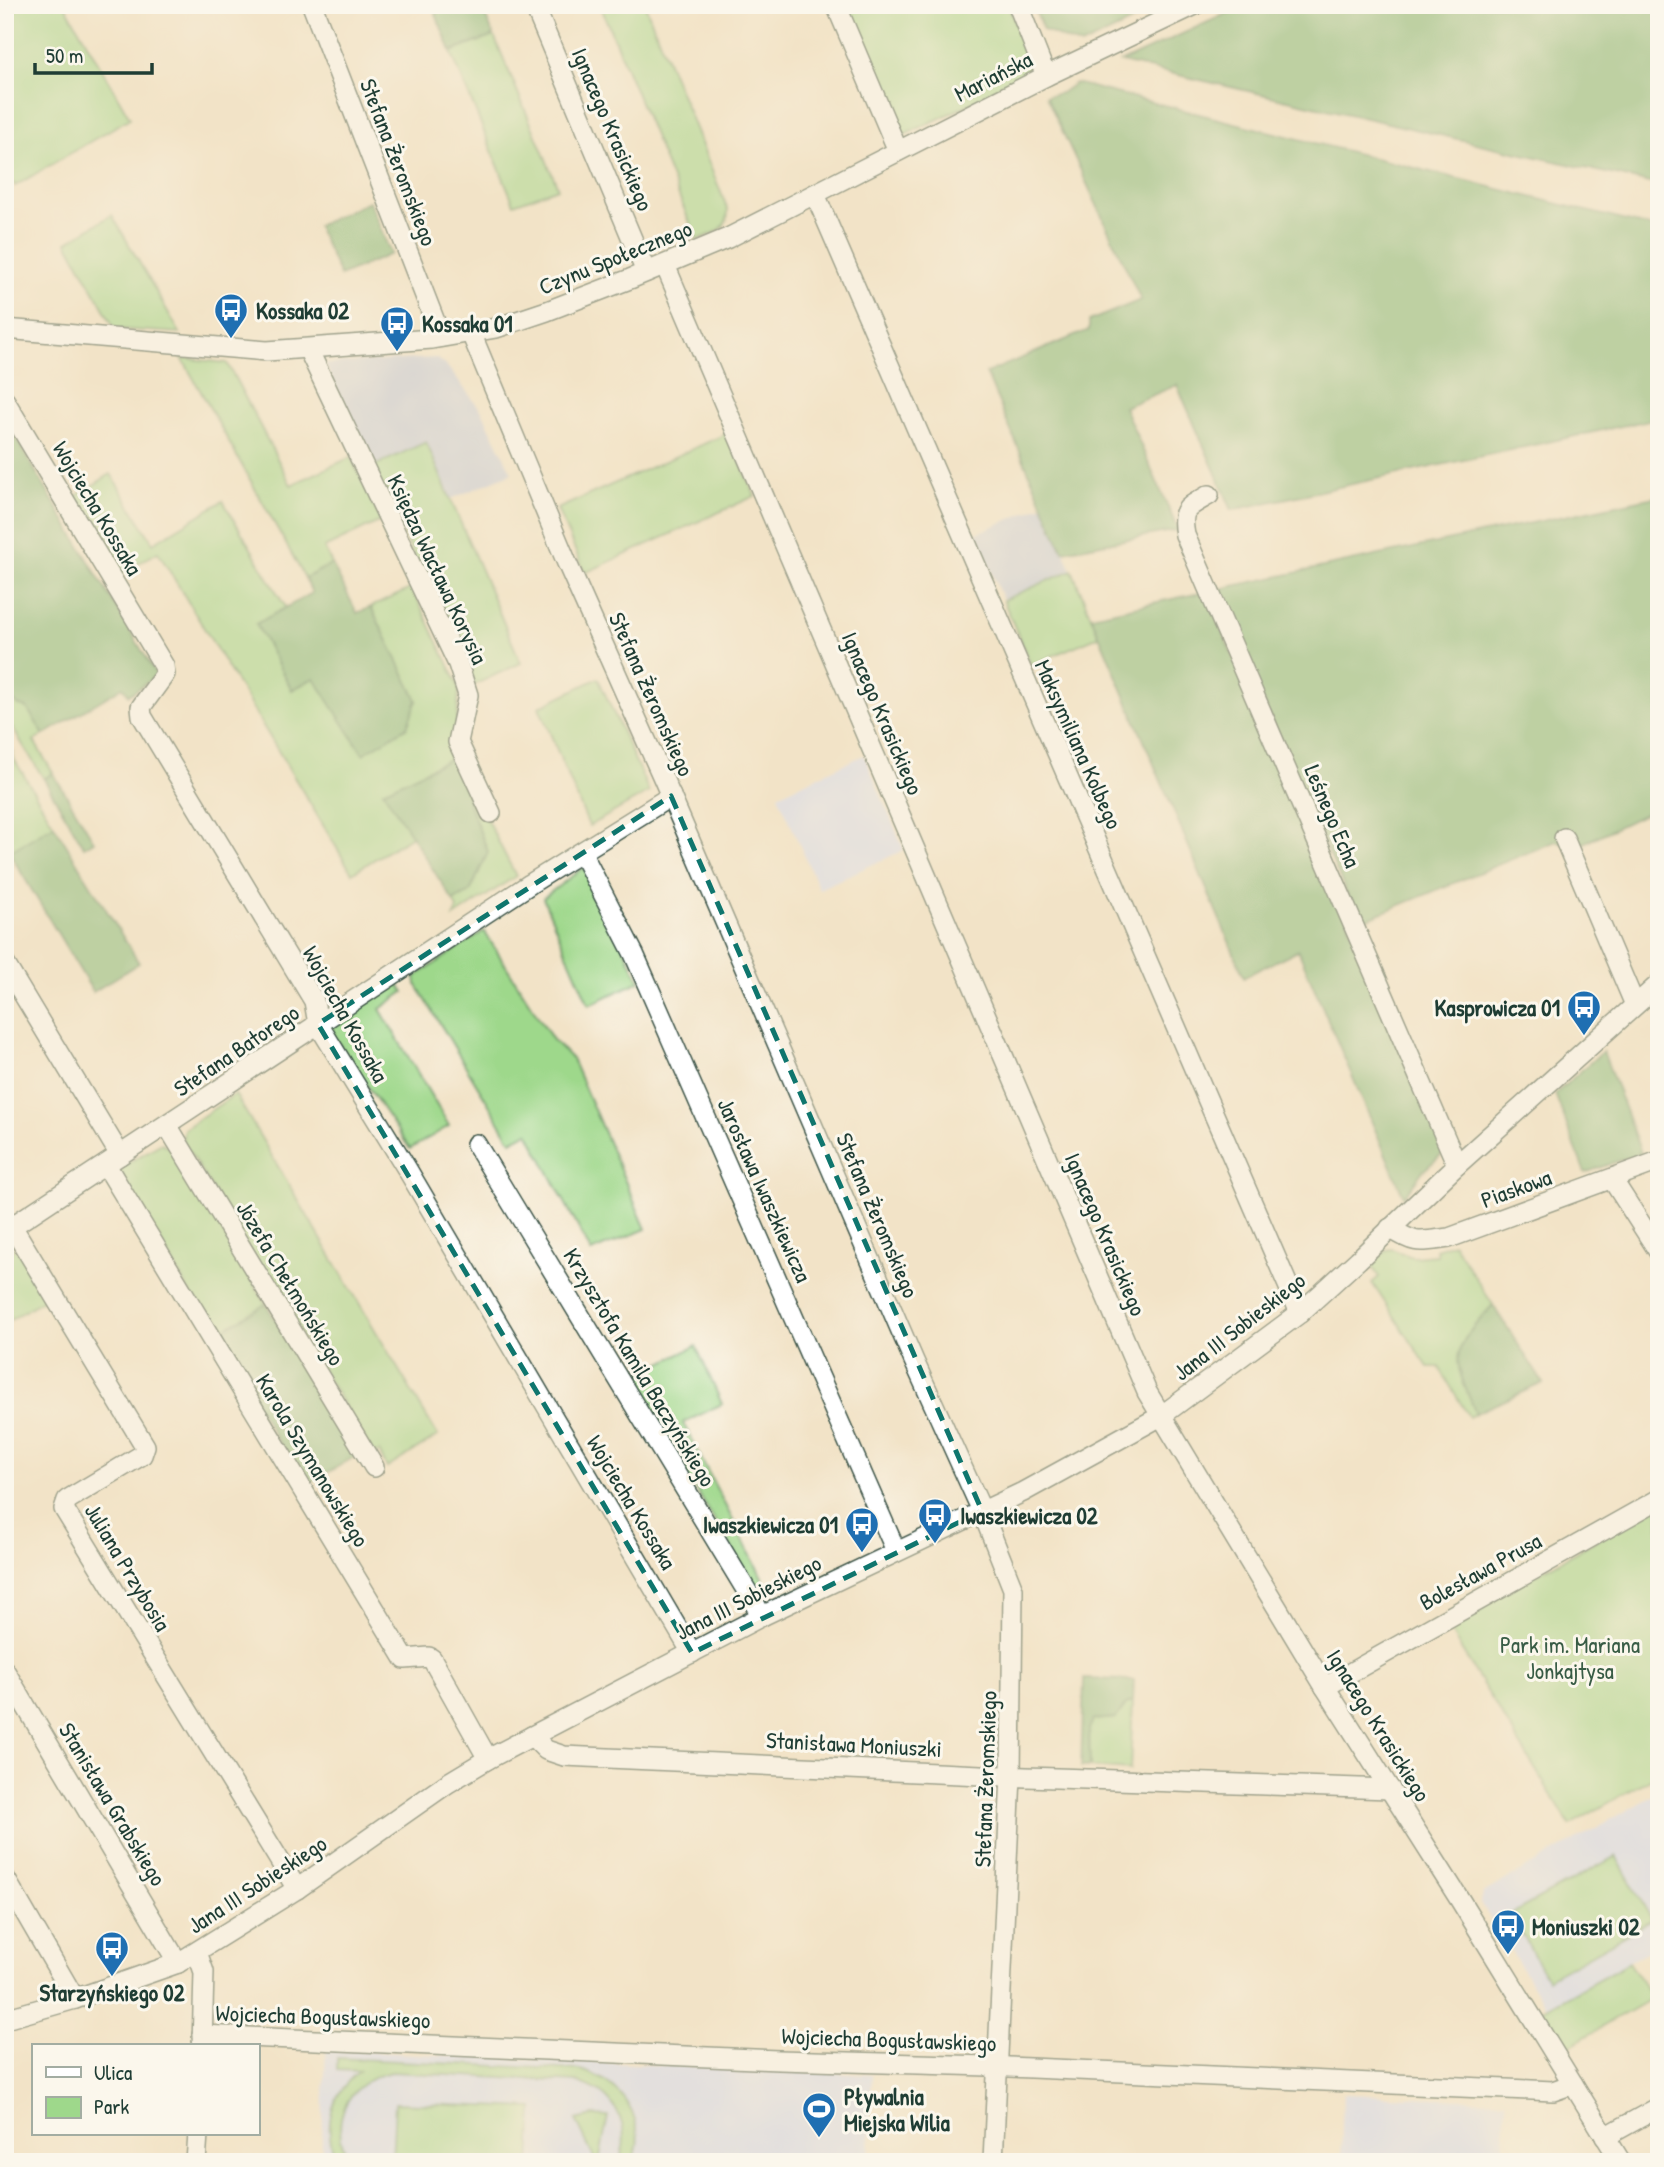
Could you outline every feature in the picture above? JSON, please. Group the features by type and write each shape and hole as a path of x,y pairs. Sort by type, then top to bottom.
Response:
{"street":[{"name":"Stefana Żeromskiego","path":"312,5 441,337"},
{"name":"Ignacego Krasickiego","path":"534,5 646,272"},
{"path":"836,5 898,151"},
{"path":"1018,5 1046,76"},
{"name":"Mariańska","path":"815,194 1046,76 1195,5"},
{"name":"Czynu Społecznego","path":"5,329 257,351 308,349 471,333 547,311 665,265 728,238 815,194"},
{"name":"Maksymiliana Kolbego","path":"815,194 1300,1313"},
{"name":"Ignacego Krasickiego","path":"665,265 1146,1392 1325,1687 1621,2162"},
{"name":"Stefana Żeromskiego","path":"471,333 567,563 671,796 914,1361 982,1511 1013,1589 1012,1776 993,2162"},
{"name":"Księdza Wacława Korysia","path":"308,349 458,664 468,695 458,742 491,813"},
{"name":"Wojciecha Kossaka","path":"5,401 164,666 165,674 141,707 142,716 314,1001 318,1024 407,1169 692,1653"},
{"name":"Leśnego Echa","path":"1209,495 1184,513 1182,518 1185,535 1457,1165"},
{"name":"Stefana Batorego","path":"9,1223 113,1160 530,884 671,796"},
{"path":"1564,838 1635,1005"},
{"name":"Jarosława Iwaszkiewicza","path":"582,853 639,966 896,1551"},
{"name":"Karola Szymanowskiego","path":"5,964 113,1160 405,1659 432,1659 488,1759"},
{"name":"Jana III Sobieskiego","path":"5,2019 75,1999 178,1963 297,1889 448,1783 488,1759 762,1616 1046,1480 1161,1416 1300,1313 1457,1165 1659,984"},
{"name":"Józefa Chełmońskiego","path":"167,1125 374,1467"},
{"name":"Krzysztofa Kamila Baczyńskiego","path":"476,1144 762,1616"},
{"name":"Piaskowa","path":"1390,1228 1410,1241 1449,1238 1659,1161"},
{"path":"1612,1179 1659,1252"},
{"name":"Juliana Przybosia","path":"9,1223 145,1446 142,1455 67,1500 64,1509 297,1889"},
{"name":"Bolesława Prusa","path":"1325,1687 1659,1499"},
{"name":"Stanisława Grabskiego","path":"5,1671 178,1963"},
{"name":"Stanisława Moniuszki","path":"532,1736 546,1750 564,1756 1012,1776 1390,1789"},
{"path":"5,1878 75,1999"},
{"path":"197,1952 204,1972 202,2041"},
{"name":"Wojciecha Bogusławskiego","path":"202,2041 999,2067 1553,2091 1573,2084"},
{"path":"1605,2137 1659,2107"},
{"path":"196,2162 198,2136"}],"highlighted area":[{"path":"671,796 982,1511 692,1653 318,1024"}],"shaded area":[{"path":"436,358 445,364 482,411 512,473 451,499 426,443 372,467 325,364"},
{"path":"1044,505 1072,570 1003,600 975,534"},
{"path":"864,755 904,850 819,889 778,795"},
{"path":"1659,1792 1659,1945 1546,2007 1481,1903 1483,1893"},
{"path":"326,2050 872,2075 869,2162 321,2162"},
{"path":"1343,2094 1506,2101 1503,2162 1341,2162"}],"green space":[{"path":"5,5 65,5 130,118 15,186 5,171"},
{"path":"432,5 481,5 494,36 451,51"},
{"path":"600,5 645,5 728,210 726,223 714,233 697,240"},
{"path":"842,5 1008,5 1034,70 986,94 987,96 902,136 896,131"},
{"path":"1033,5 1096,5 1142,17 1081,46 1043,30"},
{"path":"1245,5 1659,5 1659,185 1121,62"},
{"path":"494,36 558,188 514,204 451,52"},
{"path":"1075,83 1659,229 1659,418 1232,510 1177,385 1124,407 1178,530 1063,551 986,373 1089,330 1089,321 1141,300 1046,96 1061,93"},
{"path":"369,201 391,254 340,276 317,226"},
{"path":"112,215 180,333 115,329 67,242"},
{"path":"182,358 227,363 291,485 351,457 381,521 324,548 332,564 305,578"},
{"path":"5,420 157,676 129,695 123,687 44,735 27,708 18,705 5,692"},
{"path":"728,433 755,496 585,573 557,509"},
{"path":"426,442 521,663 474,685 372,467"},
{"path":"111,474 153,543 223,501 286,608 256,624 292,690 314,677 417,701 371,607 412,588 459,691 454,757 384,791 412,836 352,873 158,552 120,574 74,497"},
{"path":"1659,496 1659,807 1578,846 1556,841 1359,922 1214,590"},
{"path":"332,564 357,613 371,607 417,700 407,727 363,754 314,678 292,690 256,624 312,593 305,578"},
{"path":"1072,570 1099,636 1031,665 1003,600"},
{"path":"1205,592 1447,1150 1422,1172 1404,1197 1298,950 1244,977 1091,616"},
{"path":"598,678 649,792 589,826 539,707"},
{"path":"5,692 18,705 27,708 44,735 34,741 53,773 44,779 5,716"},
{"path":"5,739 13,752 11,754 54,825 9,852 5,846"},
{"path":"454,757 468,783 467,799 488,852 470,892 453,901 383,791"},
{"path":"53,773 94,841 84,847 44,779"},
{"path":"468,783 516,876 454,917 457,908 453,901 470,892 488,852 467,799"},
{"path":"54,825 139,963 93,992 9,852"},
{"path":"584,867 640,981 589,1005 543,898"},
{"path":"484,931 553,1040 572,1059 646,1229 591,1252 528,1132 511,1141 416,984 415,977"},
{"path":"391,984 399,985 404,992 380,1009 449,1126 410,1149 331,1032 335,1023"},
{"path":"1603,1051 1641,1153 1585,1173 1555,1094"},
{"path":"235,1094 438,1436 387,1468 379,1452 374,1455 182,1140 184,1129"},
{"path":"162,1143 173,1150 266,1304 214,1335 120,1172 121,1167"},
{"path":"1453,1243 1493,1305 1468,1334 1459,1355 1462,1378 1476,1413 1469,1417 1439,1367 1428,1367 1372,1283 1379,1277 1371,1265 1386,1250 1392,1249 1412,1257 1437,1255 1436,1249"},
{"path":"11,1248 20,1253 49,1296 7,1322 5,1251"},
{"path":"266,1304 356,1456 305,1486 214,1335"},
{"path":"1493,1305 1543,1383 1476,1413 1462,1378 1459,1355 1468,1334"},
{"path":"696,1346 722,1404 683,1423 767,1587 758,1592 629,1379"},
{"name":"Park im. Mariana Jonkajtysa","path":"1659,1505 1659,1774 1570,1825 1446,1625"},
{"path":"1084,1679 1134,1680 1133,1701 1126,1704 1116,1718 1093,1720 1089,1729 1090,1767 1081,1767"},
{"path":"1133,1701 1130,1770 1090,1767 1089,1728 1093,1720 1116,1718 1126,1704"},
{"path":"1616,1856 1652,1920 1547,1979 1511,1914"},
{"path":"1629,1962 1652,1998 1566,2048 1542,2010"},
{"path":"337,2058 580,2070 607,2083 619,2092 628,2104 637,2131 633,2162 619,2162 624,2135 622,2123 610,2102 601,2093 576,2082 391,2072 363,2085 345,2105 341,2132 343,2147 350,2162 337,2162 330,2136 332,2112 341,2090 359,2071 337,2070"},
{"path":"395,2103 533,2108 530,2162 392,2162"},
{"path":"593,2116 608,2117 599,2162 596,2162 576,2120"}],"place":[{"name":"Kossaka 02","path":"231,340"},
{"name":"Kossaka 01","path":"397,353"},
{"name":"Kasprowicza 01","path":"1584,1037"},
{"name":"Iwaszkiewicza 02","path":"935,1545"},
{"name":"Iwaszkiewicza 01","path":"862,1554"},
{"name":"Moniuszki 02","path":"1508,1956"},
{"name":"Starzyńskiego 02","path":"112,1978"},
{"name":"Pływalnia Miejska Wilia","path":"819,2139"}]}
